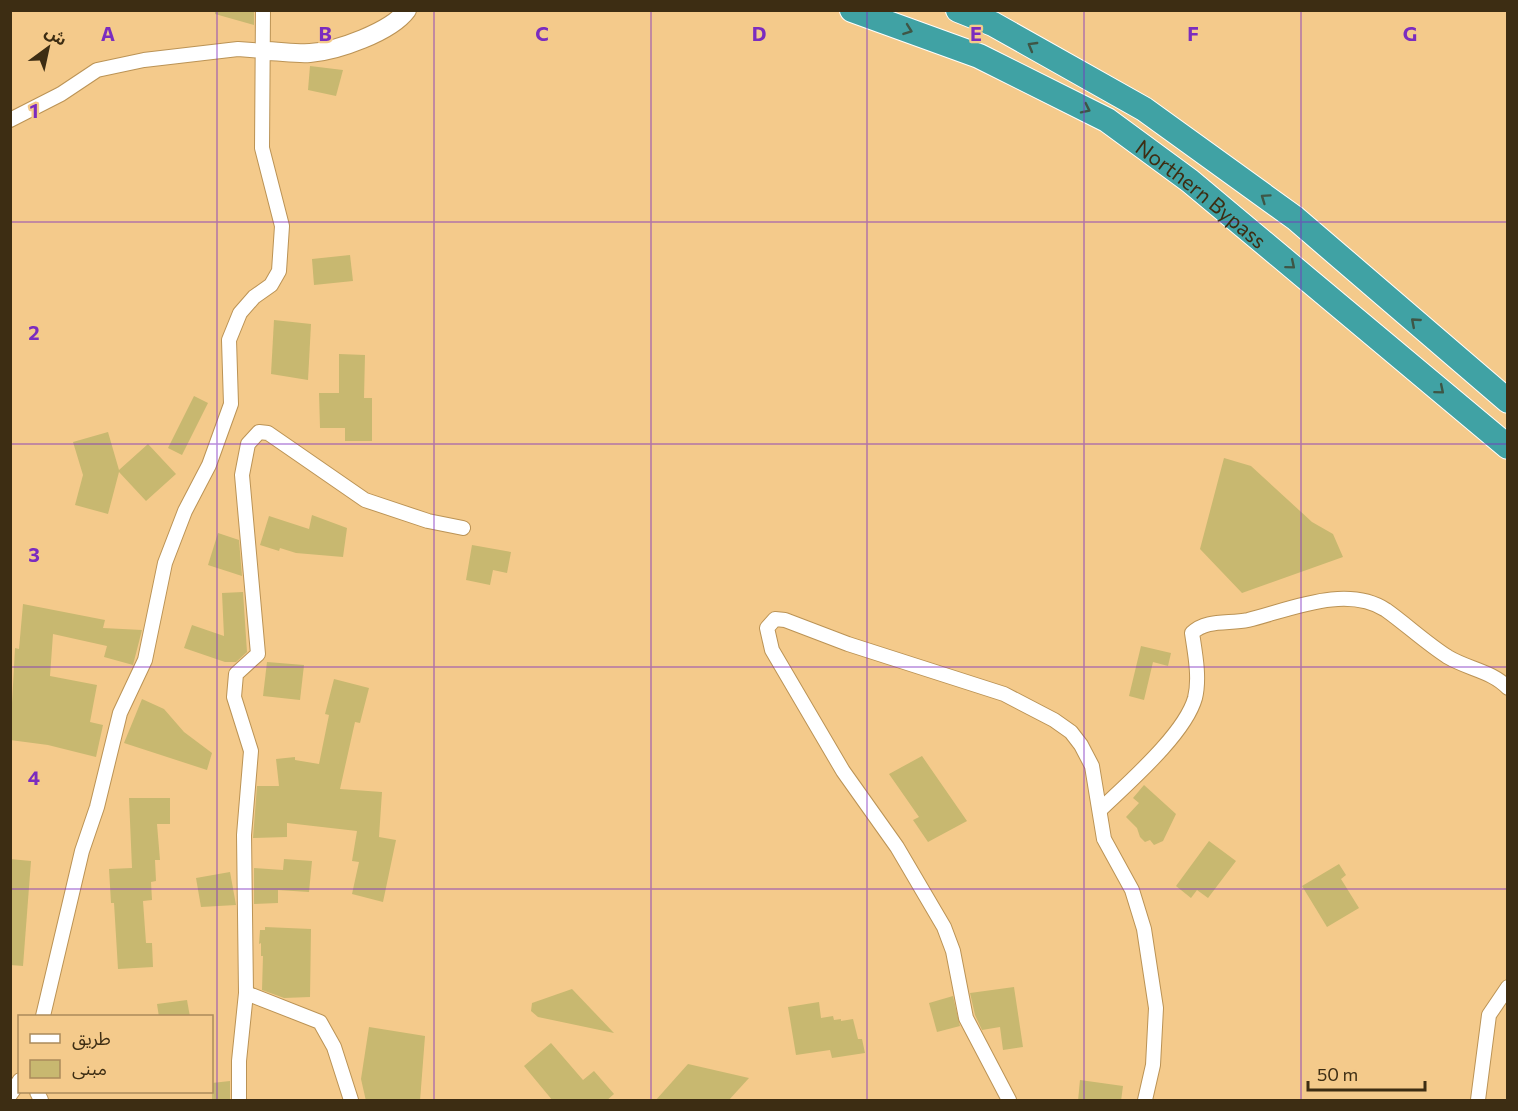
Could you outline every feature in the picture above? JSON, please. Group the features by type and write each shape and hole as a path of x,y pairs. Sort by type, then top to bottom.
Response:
{"highway":[{"name":"Northern Bypass","path":"852,10 979,56 1107,120 1190,181 1508,447"},
{"name":"Northern Bypass","path":"958,10 993,24 1144,109 1295,218 1508,401"}],"street":[{"path":"44,1015 82,851 97,807 120,713 144,660 165,563 185,511 209,465 231,404 230,339 240,314 254,297 271,285 279,271 282,226 262,148 263,10"},
{"path":"10,120 61,94 97,70 144,60 227,51 311,53 334,47 393,24 407,10"},
{"path":"239,1101 239,1061 246,993 244,836 251,751 234,697 236,674 258,654 242,475 248,444 259,432 268,433 364,500 428,521 463,528"},
{"path":"1100,810 1147,764 1189,716 1196,696 1196,660 1192,633 1200,625 1245,621 1313,602 1349,599 1383,609 1433,648 1462,666 1498,678 1508,688"},
{"path":"1009,1101 966,1018 953,951 944,927 897,847 843,771 808,715 772,650 767,628 774,619 785,620 848,644 1004,694 1054,720 1071,732 1088,755 1104,839 1132,890 1138,908 1155,991 1153,1065 1145,1101"},
{"path":"1479,1101 1489,1015 1508,987"},
{"path":"246,993 320,1022 334,1047 351,1101"}],"building":[{"path":"215,10 254,10 254,25 215,14"},
{"path":"310,66 343,70 336,96 308,90"},
{"path":"350,255 353,281 314,285 312,259"},
{"path":"274,320 311,324 308,380 271,374"},
{"path":"339,354 365,355 364,398 372,398 372,441 345,441 345,428 320,428 319,393 339,393"},
{"path":"194,396 208,403 182,455 168,448"},
{"path":"108,432 119,470 148,444 176,474 146,501 119,472 108,514 75,505 83,475 73,442"},
{"path":"1224,458 1251,466 1312,522 1333,534 1343,557 1242,593 1200,549"},
{"path":"312,515 347,528 343,557 296,553 280,548 279,551 260,545 269,516 309,529"},
{"path":"218,533 239,540 242,576 208,565"},
{"path":"472,545 511,552 507,573 493,570 490,585 466,580"},
{"path":"243,592 247,652 236,662 225,662 184,648 192,625 224,636 222,593"},
{"path":"23,604 105,620 103,628 142,630 133,665 104,657 107,646 53,634 50,676 97,685 90,722 103,725 96,757 48,745 10,740 15,648 19,649"},
{"path":"1141,646 1171,653 1168,666 1153,662 1144,700 1129,696"},
{"path":"267,662 304,665 300,700 263,696"},
{"path":"334,679 369,688 360,723 355,722 340,789 382,792 379,837 396,840 383,902 352,894 359,862 352,861 357,831 287,823 287,837 253,838 257,786 279,786 276,759 295,757 295,760 319,764 329,715 325,714"},
{"path":"142,699 164,709 184,732 212,753 207,770 124,743"},
{"path":"922,756 967,821 928,842 913,820 919,817 889,774"},
{"path":"1144,785 1176,814 1163,841 1154,845 1150,840 1145,842 1140,837 1137,828 1126,817 1139,803 1133,798"},
{"path":"129,798 170,798 170,824 157,824 160,860 155,860 156,881 151,882 152,900 143,901 146,943 152,943 153,967 118,969 114,903 111,903 109,869 132,868"},
{"path":"1209,841 1236,861 1208,898 1197,890 1191,898 1176,886"},
{"path":"10,859 31,861 23,966 10,965"},
{"path":"284,859 312,861 309,892 278,890 278,903 254,904 254,868 283,870"},
{"path":"1339,864 1346,875 1341,879 1359,908 1327,927 1302,886"},
{"path":"230,872 236,905 201,907 196,878"},
{"path":"265,927 311,929 310,997 284,998 262,990 263,956 261,956 261,943 259,944 260,930 265,930"},
{"path":"1014,987 1023,1047 1003,1050 1000,1027 982,1030 975,1015 970,993"},
{"path":"572,989 614,1033 538,1017 531,1011 532,1003"},
{"path":"953,996 960,1026 937,1032 929,1003"},
{"path":"187,1000 190,1015 159,1015 157,1004"},
{"path":"819,1002 821,1018 833,1016 834,1020 841,1019 841,1021 853,1019 858,1039 862,1039 865,1053 832,1058 830,1050 796,1055 788,1007"},
{"path":"369,1027 425,1036 420,1101 366,1101 361,1079"},
{"path":"551,1043 583,1080 594,1071 614,1094 606,1101 553,1101 524,1066"},
{"path":"688,1064 749,1078 728,1101 655,1101"},
{"path":"1080,1080 1123,1086 1121,1101 1078,1101"},
{"path":"230,1081 230,1101 212,1101 213,1083"}]}
